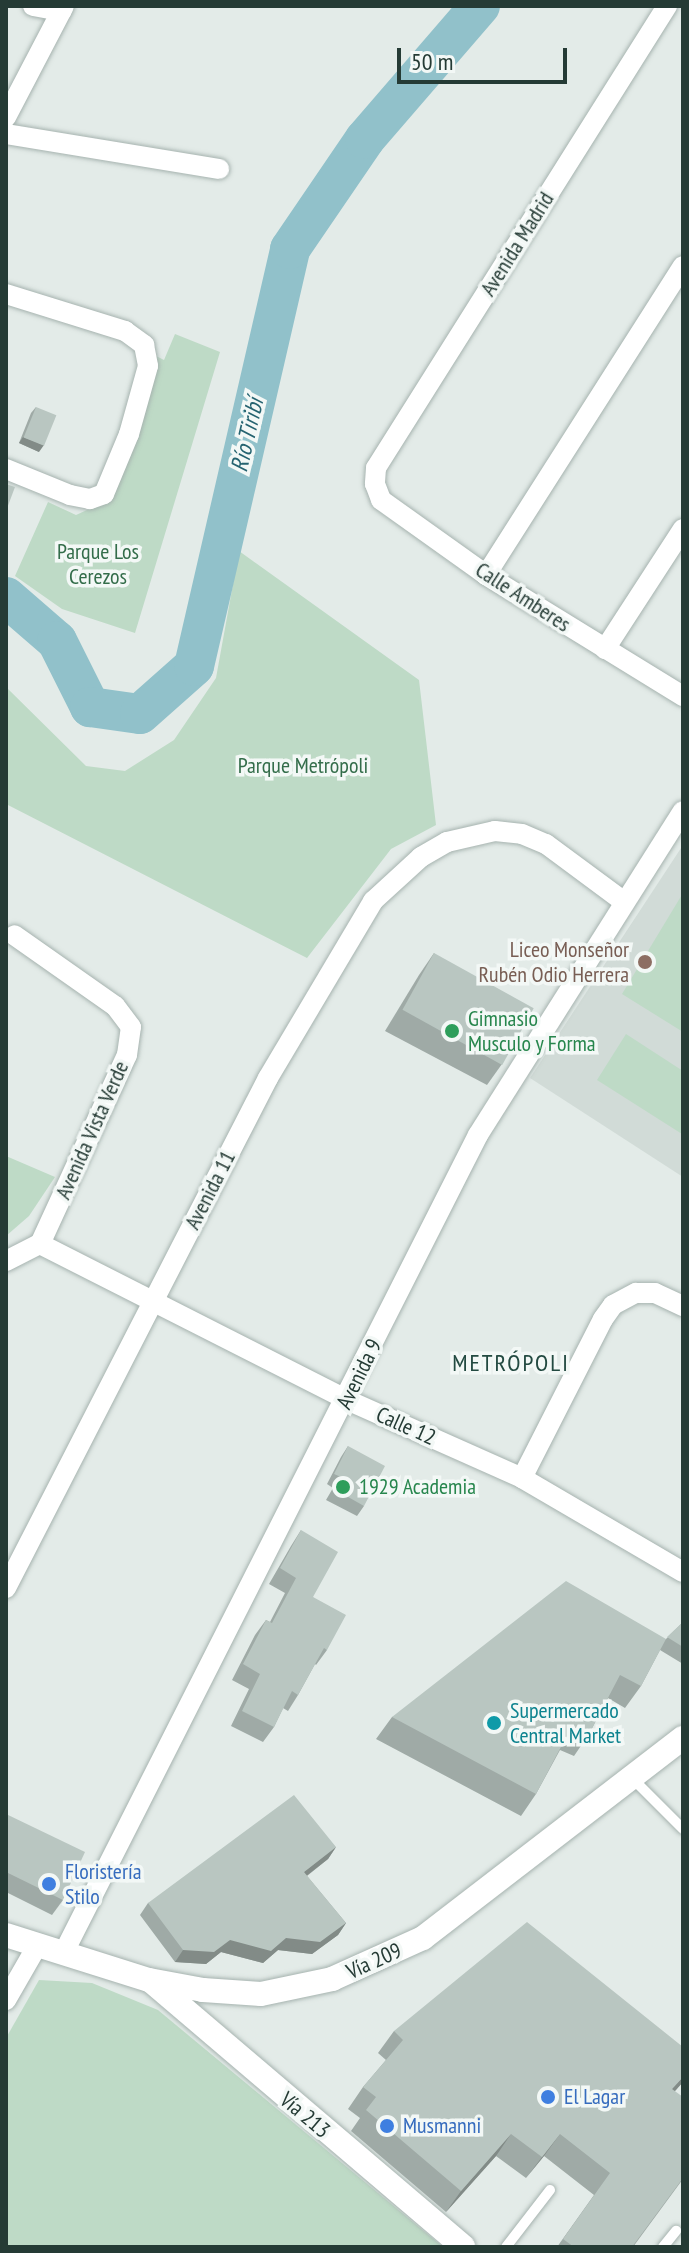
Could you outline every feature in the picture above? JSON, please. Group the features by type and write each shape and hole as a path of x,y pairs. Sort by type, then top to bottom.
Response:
{"main road":[{"name":"Vía 209","path":"6,1935 149,1980 203,1990 261,1994 332,1979 367,1967 423,1938 683,1738"},
{"name":"Vía 213","path":"149,1980 463,2247"}],"street":[{"path":"6,117 63,8 33,6"},
{"name":"Avenida Madrid","path":"375,484 376,468 667,6"},
{"path":"6,134 219,169"},
{"path":"486,575 683,266"},
{"path":"6,294 125,331 144,345 148,366 129,434 104,494 90,499 70,495 6,469"},
{"name":"Calle Amberes","path":"375,484 381,500 486,575 683,696"},
{"path":"605,649 683,529"},
{"name":"Avenida 9","path":"63,1954 347,1400 478,1135 623,901 683,811"},
{"name":"Avenida 11","path":"6,1588 268,1078 373,901 421,857 467,835 495,831 522,834 546,844 623,901"},
{"name":"Avenida Vista Verde","path":"14,935 115,1006 131,1027 127,1055 40,1244"},
{"path":"6,1261 40,1244"},
{"name":"Calle 12","path":"40,1244 152,1304 347,1400 522,1478 683,1572"},
{"path":"522,1478 613,1305 636,1293 655,1293 683,1306"},
{"path":"6,2000 37,1946"}],"lane":[{"path":"632,1778 683,1829"},
{"path":"506,2247 550,2190"},
{"path":"663,2247 676,2231"}],"shaded area":[{"name":"Liceo Monseñor Rubén Odio Herrera","path":"683,845 683,1177 530,1078"}],"green space":[{"name":"Parque Los Cerezos","path":"175,334 220,352 135,633 62,609 15,576 48,502 76,515 98,505 156,356 164,360"},
{"name":"Parque Metrópoli","path":"239,551 419,680 436,825 391,849 307,958 6,804 6,687 86,766 125,771 174,740 216,678"},
{"path":"683,893 683,1032 622,994"},
{"path":"626,1034 683,1071 682,1134 597,1080"},
{"path":"6,1156 55,1177 29,1216 6,1236"},
{"path":"39,1980 92,1983 158,2010 443,2247 6,2247 6,2038"}],"building":[{"path":"36,407 56,415 44,446 24,438"},
{"path":"6,484 15,487 6,511"},
{"path":"434,953 534,1008 502,1065 402,1010"},
{"path":"348,1446 385,1466 364,1506 334,1489 341,1477 334,1474"},
{"path":"301,1530 338,1552 313,1597 346,1615 298,1695 292,1691 274,1727 242,1711 260,1674 243,1664 266,1620 272,1623 296,1578 280,1568"},
{"name":"Supermercado Central Market","path":"566,1581 666,1639 641,1686 620,1675 589,1734 572,1726 536,1794 392,1717"},
{"path":"683,1622 683,1647 667,1637"},
{"path":"294,1795 336,1847 304,1872 346,1923 320,1942 286,1938 271,1951 230,1940 214,1952 183,1950 148,1903"},
{"path":"6,1814 85,1852 63,1900 6,1872"},
{"name":"El Lagar","path":"527,1922 683,2047 683,2077 672,2089 683,2097 683,2178 632,2247 574,2247 563,2239 610,2173 560,2134 542,2157 511,2134 461,2191 366,2110 376,2097 363,2087 403,2040 394,2031"}],"waterway":[{"name":"Río Tiribí","path":"6,597 57,641 90,707 140,714 194,666 290,249 365,139 480,6"}],"place":[{"name":"Liceo Monseñor Rubén Odio Herrera","path":"645,962"},
{"name":"Gimnasio Musculo y Forma","path":"452,1031"},
{"name":"1929 Academia","path":"343,1487"},
{"name":"Supermercado Central Market","path":"494,1723"},
{"name":"Floristería Stilo","path":"49,1884"},
{"name":"El Lagar","path":"548,2097"},
{"name":"Musmanni","path":"387,2126"}],"district":[{"name":"METRÓPOLI","path":"511,1363"}]}
